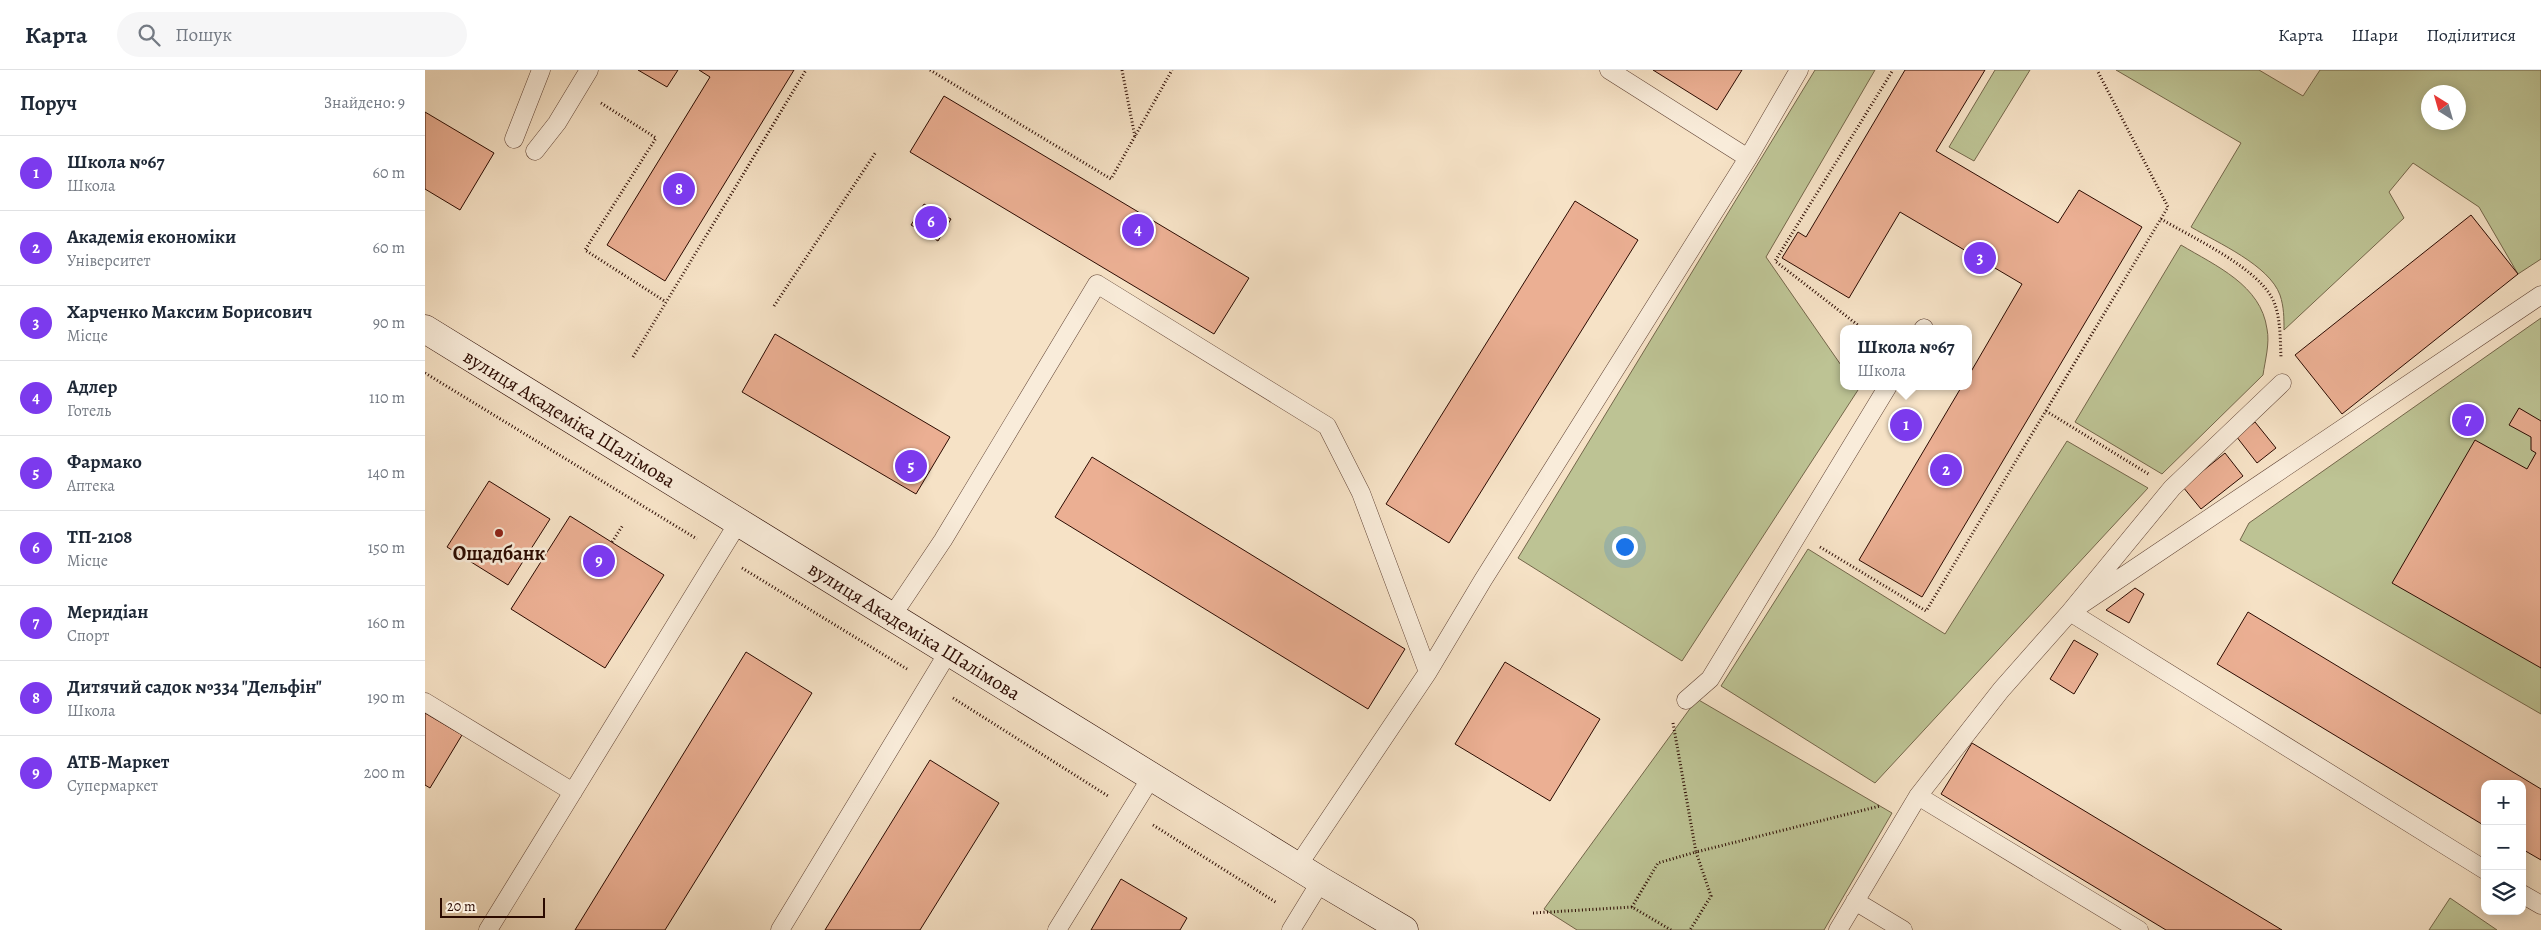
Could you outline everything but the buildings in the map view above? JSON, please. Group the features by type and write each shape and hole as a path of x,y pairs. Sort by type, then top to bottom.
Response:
{"street":[{"name":"вулиця Академіка Шалімова","path":"425,329 1321,882 1404,930"}],"lane":[{"path":"514,139 541,70"},
{"path":"535,151 557,123 589,70"},
{"path":"1609,70 1748,158"},
{"path":"1297,866 1428,672 1483,580 1748,158 1799,70"},
{"path":"891,616 943,540 1097,284 1327,426 1361,492 1428,672"},
{"path":"2070,612 2541,295"},
{"path":"1838,930 1918,796 2001,690 2070,612 2172,488 2282,383"},
{"path":"1686,700 1710,679 1886,390"},
{"path":"487,930 738,523"},
{"path":"2070,612 2481,868"},
{"path":"781,930 949,651"},
{"path":"425,702 573,792"},
{"path":"1057,930 1152,776"},
{"path":"1918,796 2139,930"},
{"path":"1295,923 1321,882"},
{"path":"2526,896 2541,905"},
{"path":"1855,901 1903,930"}],"path":[{"path":"633,356 806,70"},
{"path":"930,70 1111,179 1172,70"},
{"path":"1122,70 1135,137"},
{"path":"1858,325 1775,261 1893,70"},
{"path":"1798,534 1926,611 2168,207 2097,70"},
{"path":"578,88 656,138 585,250 666,302"},
{"path":"774,306 876,152"},
{"path":"2161,219 2250,273 2271,297 2279,324 2282,383"},
{"path":"425,372 930,683 1130,811 1295,923"},
{"path":"2046,411 2172,488"},
{"path":"612,542 623,525"},
{"path":"1672,720 1695,852 1711,896 1690,930"},
{"path":"1632,907 1658,863 1918,796"},
{"path":"1533,913 1632,907 1671,930"}],"green space":[{"path":"1815,70 1875,70 1766,257 1840,364 1840,390 1858,390 1682,661 1518,558"},
{"path":"1995,70 2030,70 1974,161 1949,147"},
{"path":"2116,70 2259,70 2303,96 2320,70 2541,70 2541,259 2518,274 2479,207 2413,163 2389,192 2404,218 2284,330 2283,308 2280,295 2274,284 2265,274 2241,256 2191,227 2241,143"},
{"path":"2181,245 2235,278 2256,300 2263,314 2267,329 2268,346 2263,375 2162,474 2075,422"},
{"path":"2541,318 2541,714 2240,540 2249,523"},
{"path":"2067,441 2148,488 1875,783 1721,686 1808,549 1945,634"},
{"path":"1697,699 1892,813 1824,930 1577,930 1544,909"},
{"path":"2450,898 2497,930 2429,930"}],"place":[{"name":"Дитячий садок №334 \"Дельфін\"","path":"679,189"},
{"name":"ТП-2108","path":"931,222"},
{"name":"Адлер","path":"1138,230"},
{"name":"Харченко Максим Борисович","path":"1980,258"},
{"name":"Меридіан","path":"2468,420"},
{"name":"Школа №67","path":"1906,425"},
{"name":"Фармако","path":"911,466"},
{"name":"Академія економіки","path":"1946,470"},
{"name":"Ощадбанк","path":"499,533"},
{"name":"АТБ-Маркет","path":"599,561"}]}
